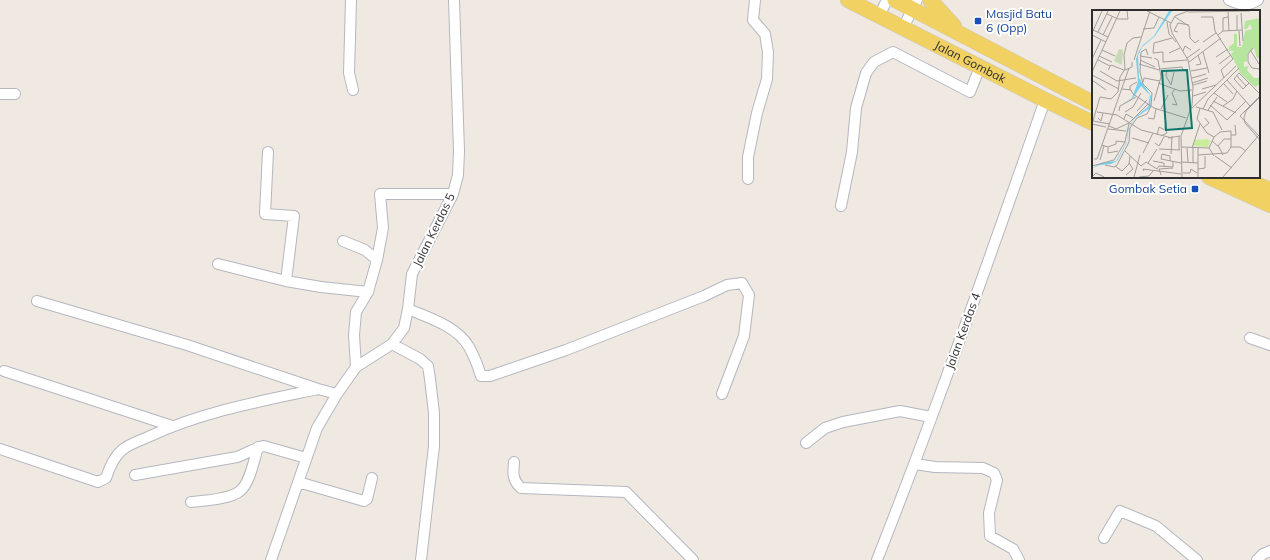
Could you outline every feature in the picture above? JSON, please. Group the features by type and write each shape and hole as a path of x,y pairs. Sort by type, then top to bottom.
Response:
{"main road":[{"name":"Jalan Gombak","path":"848,0 1092,123"},
{"name":"Jalan Gombak","path":"895,0 915,4 961,34 1092,102"},
{"path":"930,0 961,34"},
{"path":"1211,178 1270,205"},
{"path":"1243,178 1270,190"}],"street":[{"path":"351,0 349,74 353,90"},
{"name":"Jalan Kerdas 5","path":"271,560 317,428 337,394 356,367 392,344 404,328 412,274 453,194 458,175 459,151 454,0"},
{"path":"748,179 748,157 767,79 768,52 765,34 753,20 755,0"},
{"path":"879,16 887,0"},
{"path":"1229,0 1240,5 1251,4 1258,0"},
{"path":"903,28 915,4"},
{"path":"841,206 852,152 856,108 866,73 874,62 893,52 970,92 980,67"},
{"path":"0,94 15,94"},
{"name":"Jalan Kerdas 4","path":"877,560 915,464 963,333 1045,100"},
{"path":"268,152 265,214 294,216 286,281"},
{"path":"356,367 354,335 356,312 368,292 377,260 382,228 380,194 453,194"},
{"path":"343,241 364,250 377,260"},
{"path":"218,264 286,281 321,287 368,292"},
{"path":"408,309 440,323 458,334 469,346 481,376 490,376 566,350 727,285 742,283 749,295 744,336 722,394"},
{"path":"37,301 187,345 337,394"},
{"path":"1250,338 1270,345"},
{"path":"392,344 420,359 428,366 430,379 434,413 434,446 421,560"},
{"path":"4,371 172,426"},
{"path":"0,449 98,482 106,478 111,465 120,452 127,446 172,426 244,405 318,389"},
{"path":"806,443 825,428 843,422 900,411 931,417"},
{"path":"135,475 237,457 247,454 258,447 264,446 306,458"},
{"path":"191,502 219,499 240,491 248,480 258,447"},
{"path":"514,462 513,478 516,484 521,488 626,492 693,560"},
{"path":"915,464 936,467 983,468 994,473 997,480 989,513 990,536 1013,550 1019,560"},
{"path":"298,482 364,502 367,499 372,478"},
{"path":"1104,538 1120,511 1156,526 1197,560"},
{"path":"1257,560 1263,554 1270,551"}],"place":[{"name":"Masjid Batu 6 (Opp)","path":"978,21"},
{"name":"Gombak Setia","path":"1195,189"}]}
